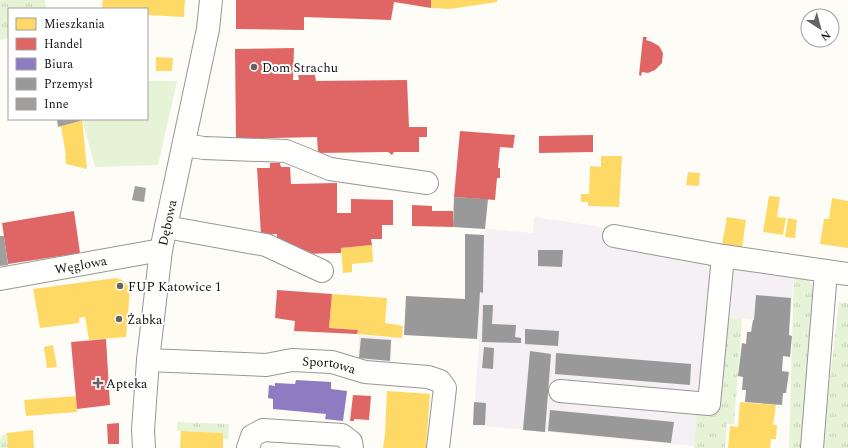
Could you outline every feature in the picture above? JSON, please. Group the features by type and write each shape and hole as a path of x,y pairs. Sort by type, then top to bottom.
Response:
{"street":[{"name":"Dębowa","path":"144,448 143,430 148,360 161,250 208,29 211,0"},
{"path":"184,145 204,148 286,151 330,169 427,183"},
{"path":"166,227 266,245 322,271"},
{"path":"614,236 723,256 848,274"},
{"name":"Węglowa","path":"0,279 161,250"},
{"path":"560,391 709,404 723,256"},
{"path":"812,448 826,271"},
{"name":"Sportowa","path":"148,360 266,365 292,360 332,362 365,372 428,377 440,381 444,388 438,448"},
{"path":"248,448 252,436 262,430 342,435 351,442 352,448"}],"shaded area":[{"path":"534,217 641,233 713,262 694,446 473,425 479,344 477,339 480,292 483,292 485,229 533,233"},
{"path":"728,265 794,273 790,323 722,317"},
{"path":"359,335 392,338 390,362 358,360"}],"green space":[{"path":"0,0 45,0 46,8 8,8 8,38 0,40"},
{"path":"148,81 177,81 158,165 95,167 82,120 148,120"},
{"path":"794,273 808,278 815,289 802,448 789,448"},
{"path":"839,302 848,303 848,448 822,448"},
{"path":"722,317 742,319 734,424 727,424 725,448 694,448 697,414 714,414"},
{"path":"177,422 229,424 228,440 223,439 223,433 177,431"},
{"path":"7,433 8,448 0,448 1,438"}],"building: Mieszkania":[{"path":"103,0 185,0 184,17 148,15 148,8 102,8"},
{"path":"431,0 497,0 497,2 450,9 431,8"},
{"path":"156,57 173,58 172,71 156,71"},
{"path":"82,120 87,169 66,164 61,126"},
{"path":"601,156 622,156 619,207 588,206 588,202 581,202 581,194 589,194 590,166 601,167"},
{"path":"688,172 700,173 699,186 686,185"},
{"path":"769,196 780,197 777,217 786,218 783,235 763,232"},
{"path":"832,198 848,201 848,248 820,244 824,219 829,219"},
{"path":"727,217 746,220 742,248 722,245"},
{"path":"788,218 797,220 795,238 785,237"},
{"path":"372,245 373,262 352,264 352,272 343,273 341,248"},
{"path":"116,278 122,280 128,286 128,290 130,290 126,337 89,340 85,317 79,318 79,323 40,328 33,289"},
{"path":"332,294 387,298 385,323 403,326 402,338 357,334 358,330 329,328"},
{"path":"53,345 57,367 47,368 44,347"},
{"path":"387,391 430,394 426,448 383,448"},
{"path":"76,396 77,412 26,416 24,400"},
{"path":"740,402 776,405 773,425 777,425 776,439 771,439 770,448 728,448 730,426 738,427"},
{"path":"33,430 34,448 8,448 7,433"},
{"path":"181,431 223,433 223,448 180,448"}],"building: Handel":[{"path":"236,0 431,0 431,8 394,2 391,20 304,17 304,30 236,29"},
{"path":"643,37 647,37 646,40 659,46 663,53 662,63 655,70 648,73 642,72 641,76 639,75"},
{"path":"294,48 293,80 299,80 298,75 315,75 316,81 407,80 409,127 427,127 427,137 419,137 419,152 394,152 392,155 388,152 318,153 317,137 236,139 235,49"},
{"path":"460,131 515,135 513,148 500,147 498,168 500,168 500,178 497,178 495,200 454,197"},
{"path":"593,135 593,152 539,153 539,136"},
{"path":"270,163 280,163 281,167 290,167 291,184 337,183 337,213 351,213 351,199 393,200 393,225 382,225 382,239 371,239 372,245 341,248 341,253 300,254 277,244 277,234 261,235 257,168 270,168"},
{"path":"412,205 432,206 432,211 453,211 453,227 412,226"},
{"path":"74,211 80,253 8,264 2,223"},
{"path":"277,290 332,294 329,328 358,330 357,334 294,331 295,321 275,318"},
{"path":"106,339 110,405 77,409 71,342"},
{"path":"353,395 371,396 369,420 354,419 354,421 350,421"},
{"path":"119,423 119,444 108,444 107,424"}],"building: Biura":[{"path":"296,380 331,382 331,389 347,391 343,421 325,419 326,414 273,409 273,399 268,398 269,385 275,386 275,383 295,384"}],"building: Przemysł":[{"path":"454,197 488,199 485,229 453,227"},
{"path":"465,234 484,235 483,293 480,292 477,339 404,335 406,296 465,299"},
{"path":"538,250 563,250 562,267 538,266"},
{"path":"756,295 791,298 789,335 792,336 790,357 783,356 782,371 789,372 786,393 783,393 782,405 745,402 746,390 742,390 743,377 738,376 742,343 746,344 747,332 751,332 754,320"},
{"path":"483,305 493,305 492,324 516,325 515,337 521,338 521,343 482,342"},
{"path":"525,329 559,331 558,346 525,344"},
{"path":"361,338 391,340 390,361 359,358"},
{"path":"484,347 494,348 493,369 482,368"},
{"path":"530,351 551,354 545,432 523,430"},
{"path":"556,353 691,364 690,385 555,374"},
{"path":"474,402 486,403 485,425 473,425"},
{"path":"550,410 674,422 671,443 548,431"}],"building: Inne":[{"path":"57,120 80,120 80,121 58,127"},
{"path":"135,186 146,188 144,202 132,200"},
{"path":"0,236 4,236 8,265 0,266"}],"place":[{"name":"Dom Strachu","path":"254,67"},
{"name":"FUP Katowice 1","path":"120,286"},
{"name":"Żabka","path":"119,319"},
{"name":"Apteka","path":"98,383"}]}
